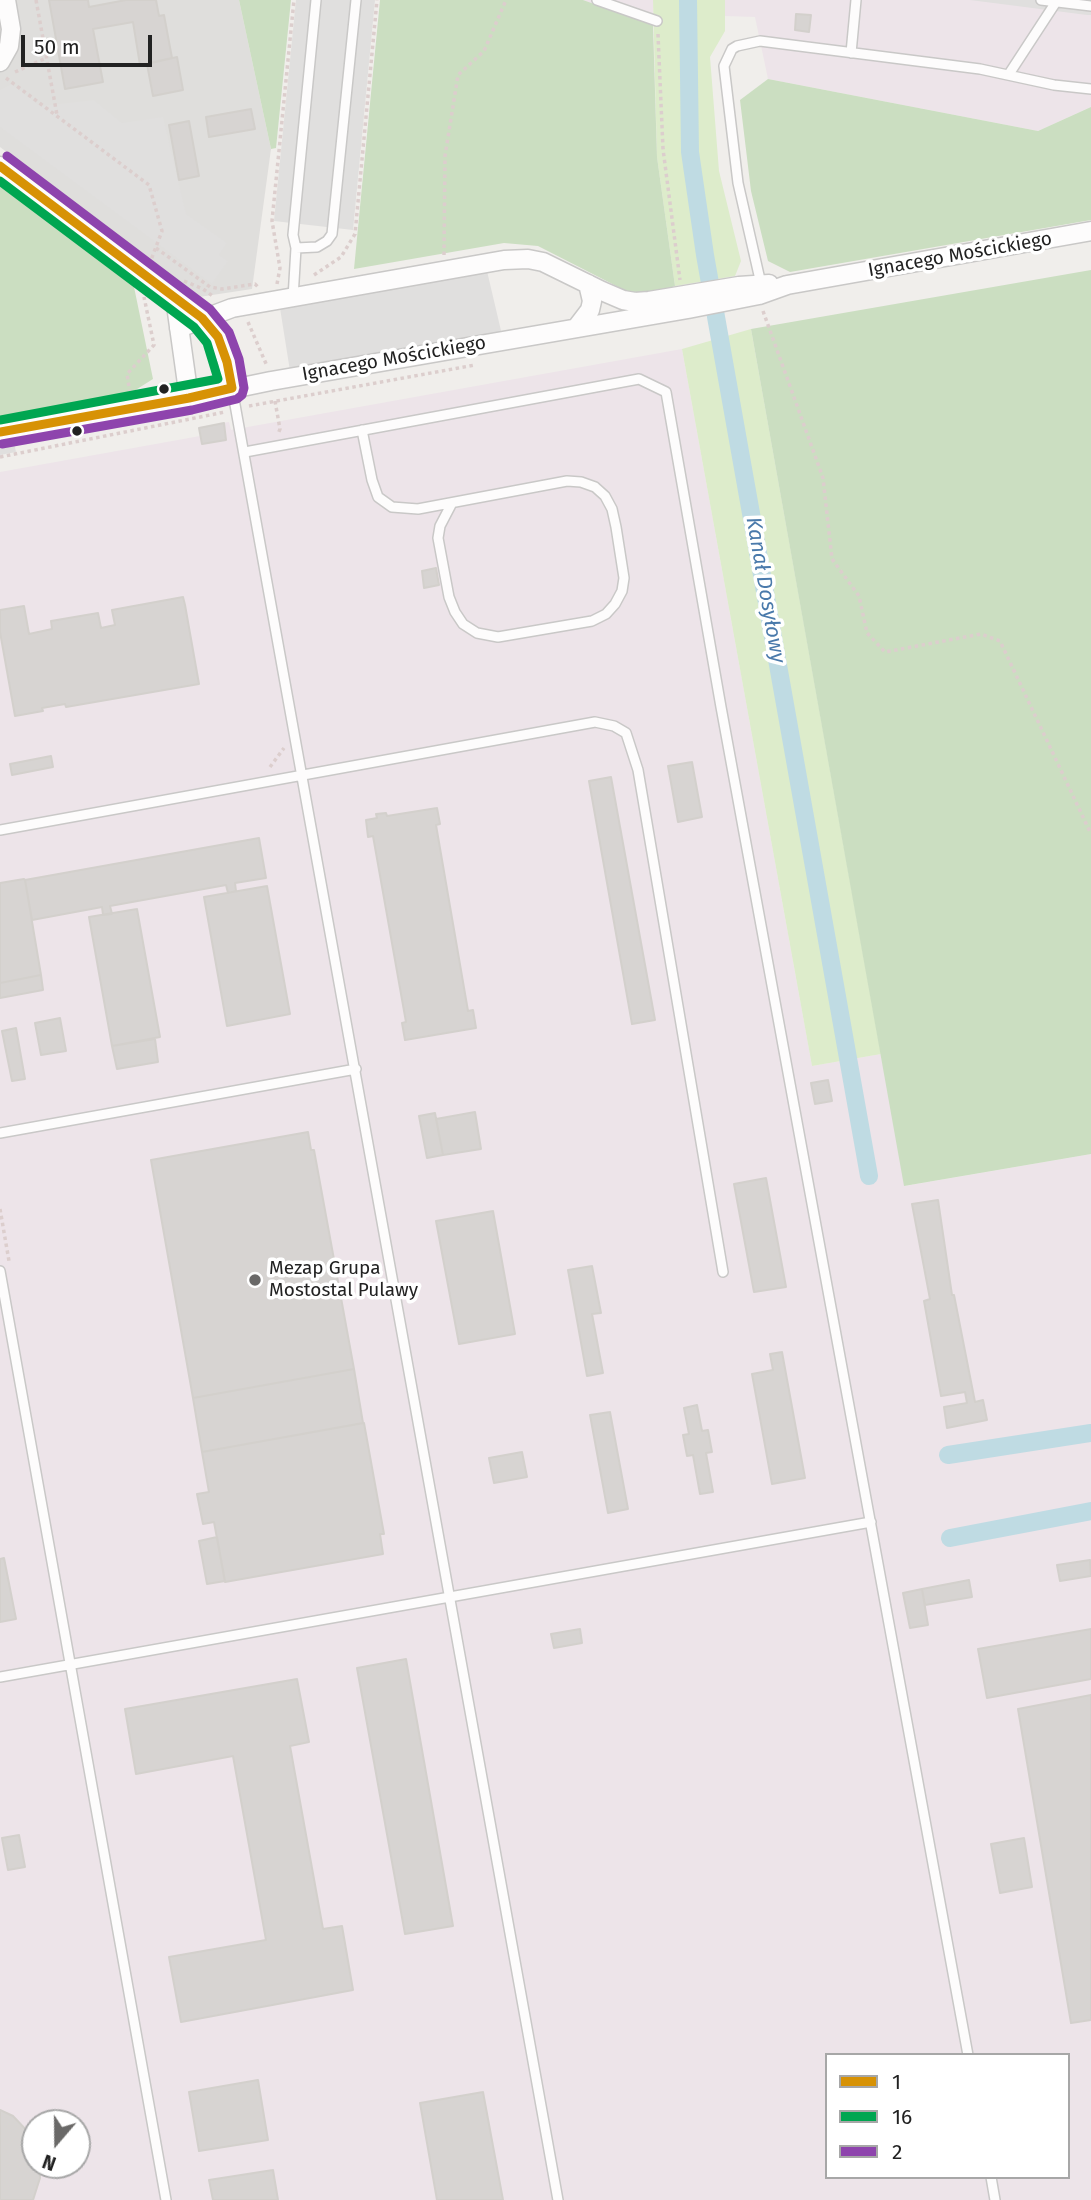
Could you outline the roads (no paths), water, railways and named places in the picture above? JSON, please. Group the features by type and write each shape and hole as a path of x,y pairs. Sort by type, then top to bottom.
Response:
{"street":[{"path":"1,72 11,29 6,0"},
{"path":"0,166 202,318 218,337 232,388"},
{"name":"Ignacego Mościckiego","path":"179,328 232,308 293,291 444,271 504,260 528,259 543,262 623,300 685,300 787,285 1091,231"},
{"path":"576,327 590,310 592,301 588,284"},
{"path":"176,298 189,398"},
{"name":"Ignacego Mościckiego","path":"0,432 576,327 685,300"}],"lane":[{"path":"293,291 296,248 293,235 316,0"},
{"path":"296,248 317,247 332,234 356,0"},
{"path":"597,0 657,21"},
{"path":"851,53 856,0"},
{"path":"1041,0 1091,6"},
{"path":"1009,74 1056,2"},
{"path":"750,291 724,66 732,49 737,46 760,41 1009,74 1054,85 1091,89"},
{"path":"245,452 639,379 666,392 968,2053"},
{"path":"232,388 558,2200"},
{"path":"362,430 372,480 379,497 392,507 418,509 567,481 595,487 605,496 617,527 624,578 622,591 615,604 606,614 592,621 498,637 477,633 463,624 455,612 438,538 440,526 452,503"},
{"path":"0,830 595,722 614,726 626,733 638,770 723,1272"},
{"path":"0,1133 356,1069"},
{"path":"0,1271 166,2200"},
{"path":"0,1676 871,1522"},
{"path":"990,2179 995,2200"}],"waterway":[{"name":"Kanał Dosyłowy","path":"688,0 690,152 705,255 869,1176"},
{"name":"Kanał Dosyłowy","path":"948,1455 1091,1433"},
{"path":"950,1538 1091,1511"}],"place":[{"name":"Mezap Grupa Mostostal Pulawy","path":"255,1280"}]}
